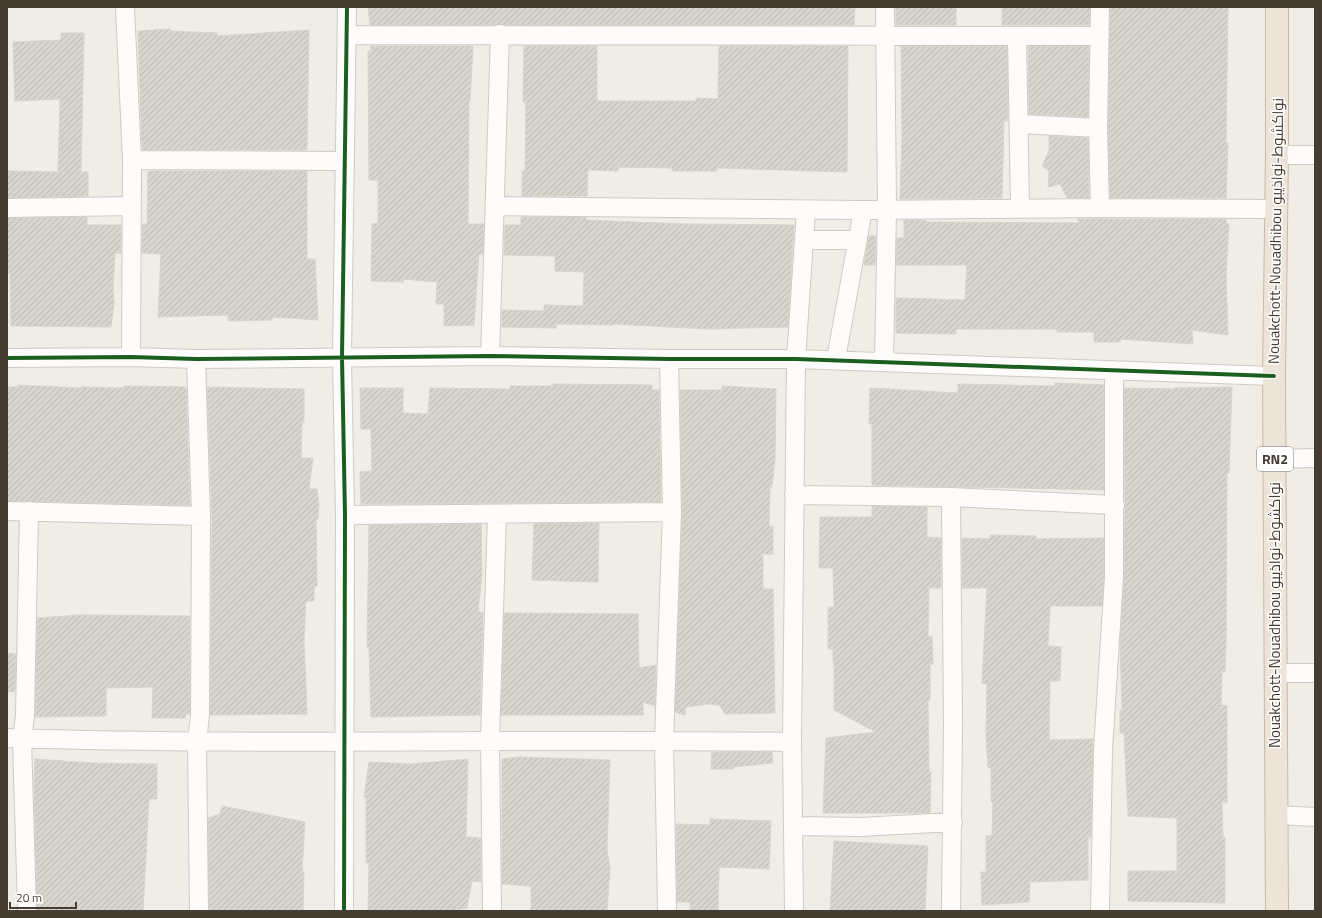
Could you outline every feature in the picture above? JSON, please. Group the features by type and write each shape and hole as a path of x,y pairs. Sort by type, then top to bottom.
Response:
{"highway":[{"name":"Nouakchott-Nouadhibou نواكشوط-نواذيبو","path":"1277,7 1277,155 1274,376 1277,911"}],"street":[{"path":"125,7 132,160 131,357"},
{"path":"344,911 345,515 342,357 347,7"},
{"path":"884,361 887,209 885,7"},
{"path":"1100,7 1098,128 1100,208"},
{"path":"347,34 1100,36"},
{"path":"490,356 496,206 500,34"},
{"path":"1017,36 1020,208"},
{"path":"1018,124 1098,128"},
{"path":"1277,155 1315,155"},
{"path":"132,160 345,161"},
{"path":"7,208 132,206"},
{"path":"496,206 806,210 1020,208 1276,209"},
{"path":"794,911 792,742 796,359 806,210"},
{"path":"836,359 863,210"},
{"path":"805,240 858,240"},
{"path":"7,358 131,357 196,359 490,356 669,359 836,359 1274,376"},
{"path":"196,359 201,516 200,715 197,742 199,911"},
{"path":"667,911 664,740 672,512 669,359"},
{"path":"1100,911 1103,750 1114,578 1114,370"},
{"path":"1275,459 1315,458"},
{"path":"794,496 951,497 1115,505"},
{"path":"951,497 953,822 951,911"},
{"path":"7,511 201,516"},
{"path":"27,911 15,738 25,716 29,511"},
{"path":"345,515 672,512"},
{"path":"492,911 490,740 497,514"},
{"path":"1275,673 1315,673"},
{"path":"15,738 197,742 664,740 792,742"},
{"path":"1277,815 1315,817"},
{"path":"794,826 860,827 953,822"}],"building":[{"path":"368,7 855,7 854,25 370,25"},
{"path":"896,7 956,7 956,25 896,25"},
{"path":"1002,7 1090,7 1089,25 1002,25"},
{"path":"1110,7 1228,7 1226,143 1228,143 1226,198 1110,198 1108,128"},
{"path":"170,29 170,31 217,33 217,36 309,30 307,150 142,150 138,31"},
{"path":"61,33 84,33 81,172 88,172 88,196 7,198 7,171 58,172 60,99 15,101 13,42 61,40"},
{"path":"371,46 473,46 470,101 469,100 468,224 484,224 483,254 479,254 474,325 444,326 444,304 436,304 437,282 403,279 403,282 371,281 372,224 378,223 378,180 369,180 368,51 371,51"},
{"path":"524,46 597,46 597,101 696,101 696,98 718,99 719,46 848,46 847,172 717,168 717,171 672,171 672,168 618,167 618,171 588,170 587,196 522,196 522,171 525,171 526,102 523,102"},
{"path":"901,46 1007,46 1008,121 1004,121 1002,198 900,199 902,137"},
{"path":"1028,46 1089,46 1088,117 1029,114"},
{"path":"1049,136 1088,138 1089,198 1067,198 1060,184 1048,187 1049,171 1042,166 1049,151"},
{"path":"148,171 307,171 307,259 315,259 318,320 272,317 272,320 228,321 228,315 158,317 161,254 142,253 142,224 147,224"},
{"path":"87,217 87,225 121,225 121,253 115,253 113,287 114,303 111,327 11,326 10,273 7,273 7,218"},
{"path":"521,217 586,217 586,220 684,224 794,225 788,327 707,329 613,324 556,324 556,328 502,327 502,310 544,311 544,305 583,306 584,272 555,271 555,256 504,255 505,225 521,225"},
{"path":"1077,219 1226,219 1226,224 1229,224 1226,276 1228,335 1192,330 1193,344 1120,339 1120,342 1094,342 1094,332 1057,332 1057,329 956,329 956,334 896,333 896,298 965,300 967,265 896,265 897,238 904,238 904,220 925,220 926,222 1080,223"},
{"path":"869,236 876,236 875,265 864,265"},
{"path":"1055,383 1104,385 1104,490 872,485 872,424 869,424 870,388 958,393 958,384 1055,386"},
{"path":"552,384 652,385 652,390 659,390 661,502 361,504 360,472 372,471 371,429 361,429 360,388 403,388 403,413 428,414 430,388 510,389 510,386 552,386"},
{"path":"18,385 81,388 124,388 124,386 186,387 190,505 7,501 7,387 18,387"},
{"path":"722,386 776,389 775,458 772,487 770,487 769,526 773,526 773,554 763,554 763,589 773,589 775,713 725,714 719,705 708,704 686,707 685,715 675,712 682,512 680,390 722,390"},
{"path":"207,387 304,389 304,422 302,422 301,458 313,458 309,489 317,489 319,505 318,519 316,519 317,586 314,586 314,601 306,601 304,640 307,714 210,715 212,516"},
{"path":"1232,387 1229,473 1227,473 1225,672 1222,671 1221,705 1227,706 1227,802 1222,802 1223,837 1225,837 1225,903 1128,901 1128,871 1177,871 1177,818 1128,816 1124,733 1120,733 1120,710 1122,710 1120,642 1124,578 1125,505 1124,388 1174,389"},
{"path":"872,506 927,507 927,537 941,538 941,588 929,588 928,637 932,636 933,664 930,664 930,700 928,700 929,772 931,772 930,813 823,813 826,738 876,732 834,710 833,649 828,649 828,607 834,607 833,568 819,568 820,517 872,517"},
{"path":"599,523 598,582 532,580 534,524"},
{"path":"481,524 482,574 478,612 483,612 480,715 371,717 369,647 367,647 369,525"},
{"path":"990,535 1036,536 1036,539 1104,538 1104,577 1102,606 1050,606 1048,646 1061,647 1060,681 1050,681 1049,740 1093,739 1091,837 1088,837 1088,880 1030,882 1029,902 982,905 981,872 986,872 986,836 992,836 993,802 991,802 991,768 988,768 986,737 987,684 982,683 987,588 962,588 962,538 990,539"},
{"path":"504,613 638,614 639,668 656,665 655,706 643,702 643,715 501,715"},
{"path":"79,615 190,616 190,714 186,714 185,718 152,718 153,687 106,688 106,716 35,717 37,618"},
{"path":"7,653 16,654 15,691 7,692"},
{"path":"712,752 772,752 773,763 733,767 733,769 711,769"},
{"path":"519,757 610,760 607,850 610,868 607,911 531,911 531,886 502,884 502,759"},
{"path":"35,759 92,763 157,764 157,799 149,799 143,911 37,911 34,783"},
{"path":"468,759 466,837 481,838 481,882 472,881 467,908 450,911 368,911 369,863 366,863 366,797 364,797 369,762 410,764"},
{"path":"222,806 305,822 302,871 304,872 303,911 209,911 208,818 220,814"},
{"path":"710,819 771,821 769,869 719,867 718,911 690,911 690,902 677,902 676,824 710,825"},
{"path":"834,841 928,846 925,911 830,911"}],"cycle path":[{"path":"344,911 345,515 342,357 347,7"},
{"path":"7,358 131,357 196,359 490,356 669,359 796,359 1274,376"}]}
